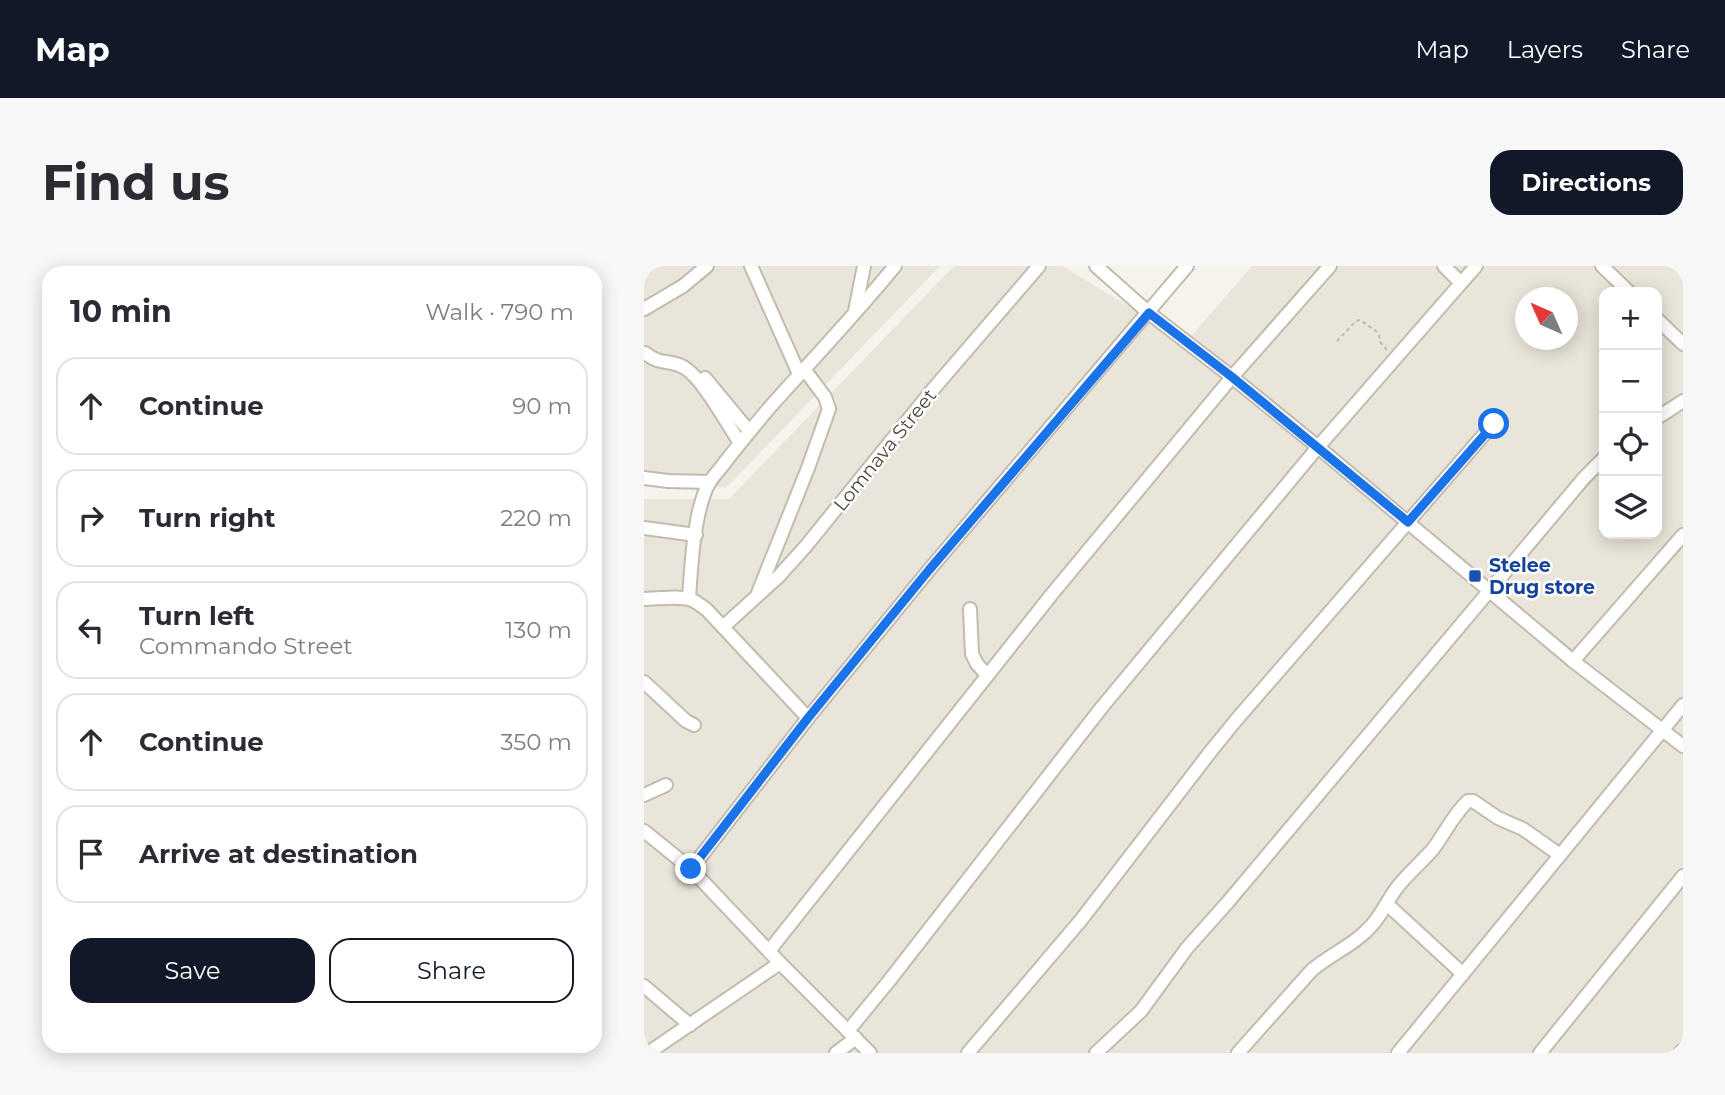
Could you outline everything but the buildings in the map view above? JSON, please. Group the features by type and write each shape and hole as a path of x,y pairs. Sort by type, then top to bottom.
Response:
{"street":[{"path":"644,309 670,295 707,266"},
{"path":"751,266 802,372 825,397 829,409 756,597"},
{"path":"855,315 864,266"},
{"path":"689,599 695,536 710,482 749,431 855,315 895,266"},
{"name":"Lomnava Street","path":"723,627 779,576 806,547 929,394 1040,266"},
{"path":"1096,266 1149,313 1318,447 1573,661 1683,746"},
{"path":"691,869 808,718 1187,266"},
{"path":"769,951 1052,594 1232,377 1330,266"},
{"path":"1444,266 1461,283"},
{"path":"836,1053 852,1035 897,970 1102,707 1318,447 1476,266"},
{"path":"1602,266 1624,287"},
{"path":"1662,324 1683,344"},
{"path":"645,353 657,361 676,364 696,377 740,443"},
{"path":"703,375 749,431"},
{"path":"1662,415 1683,401"},
{"path":"968,1053 1080,920 1211,751 1494,424"},
{"path":"1096,1053 1141,1011 1187,948 1599,463"},
{"path":"644,478 710,482"},
{"path":"644,528 695,536"},
{"path":"1573,661 1683,535"},
{"path":"644,599 689,599 707,610 808,718"},
{"path":"970,610 972,654 976,664 987,675"},
{"path":"644,682 694,725"},
{"path":"1398,1053 1683,705"},
{"path":"644,795 666,785"},
{"path":"1238,1053 1311,971 1359,938 1376,921 1399,886 1448,828 1452,818 1471,800 1498,818 1523,829 1560,855"},
{"path":"644,831 691,869 779,963 870,1053"},
{"path":"1540,1053 1683,876"},
{"path":"1387,904 1463,974"},
{"path":"648,1053 779,963"},
{"path":"644,986 690,1025"}],"path":[{"path":"1337,341 1360,320 1376,331 1380,342 1396,358"}],"shaded area":[{"path":"644,266 940,266 726,488 644,475"},
{"path":"954,266 1062,266 1187,341 1252,266 1683,266 1683,1053 644,1053 644,499 729,499"}],"place":[{"name":"Stelee Drug store","path":"1475,576"}],"route":[{"path":"691,869 808,718 929,570 1149,313 1232,377 1408,522 1494,424"}]}
